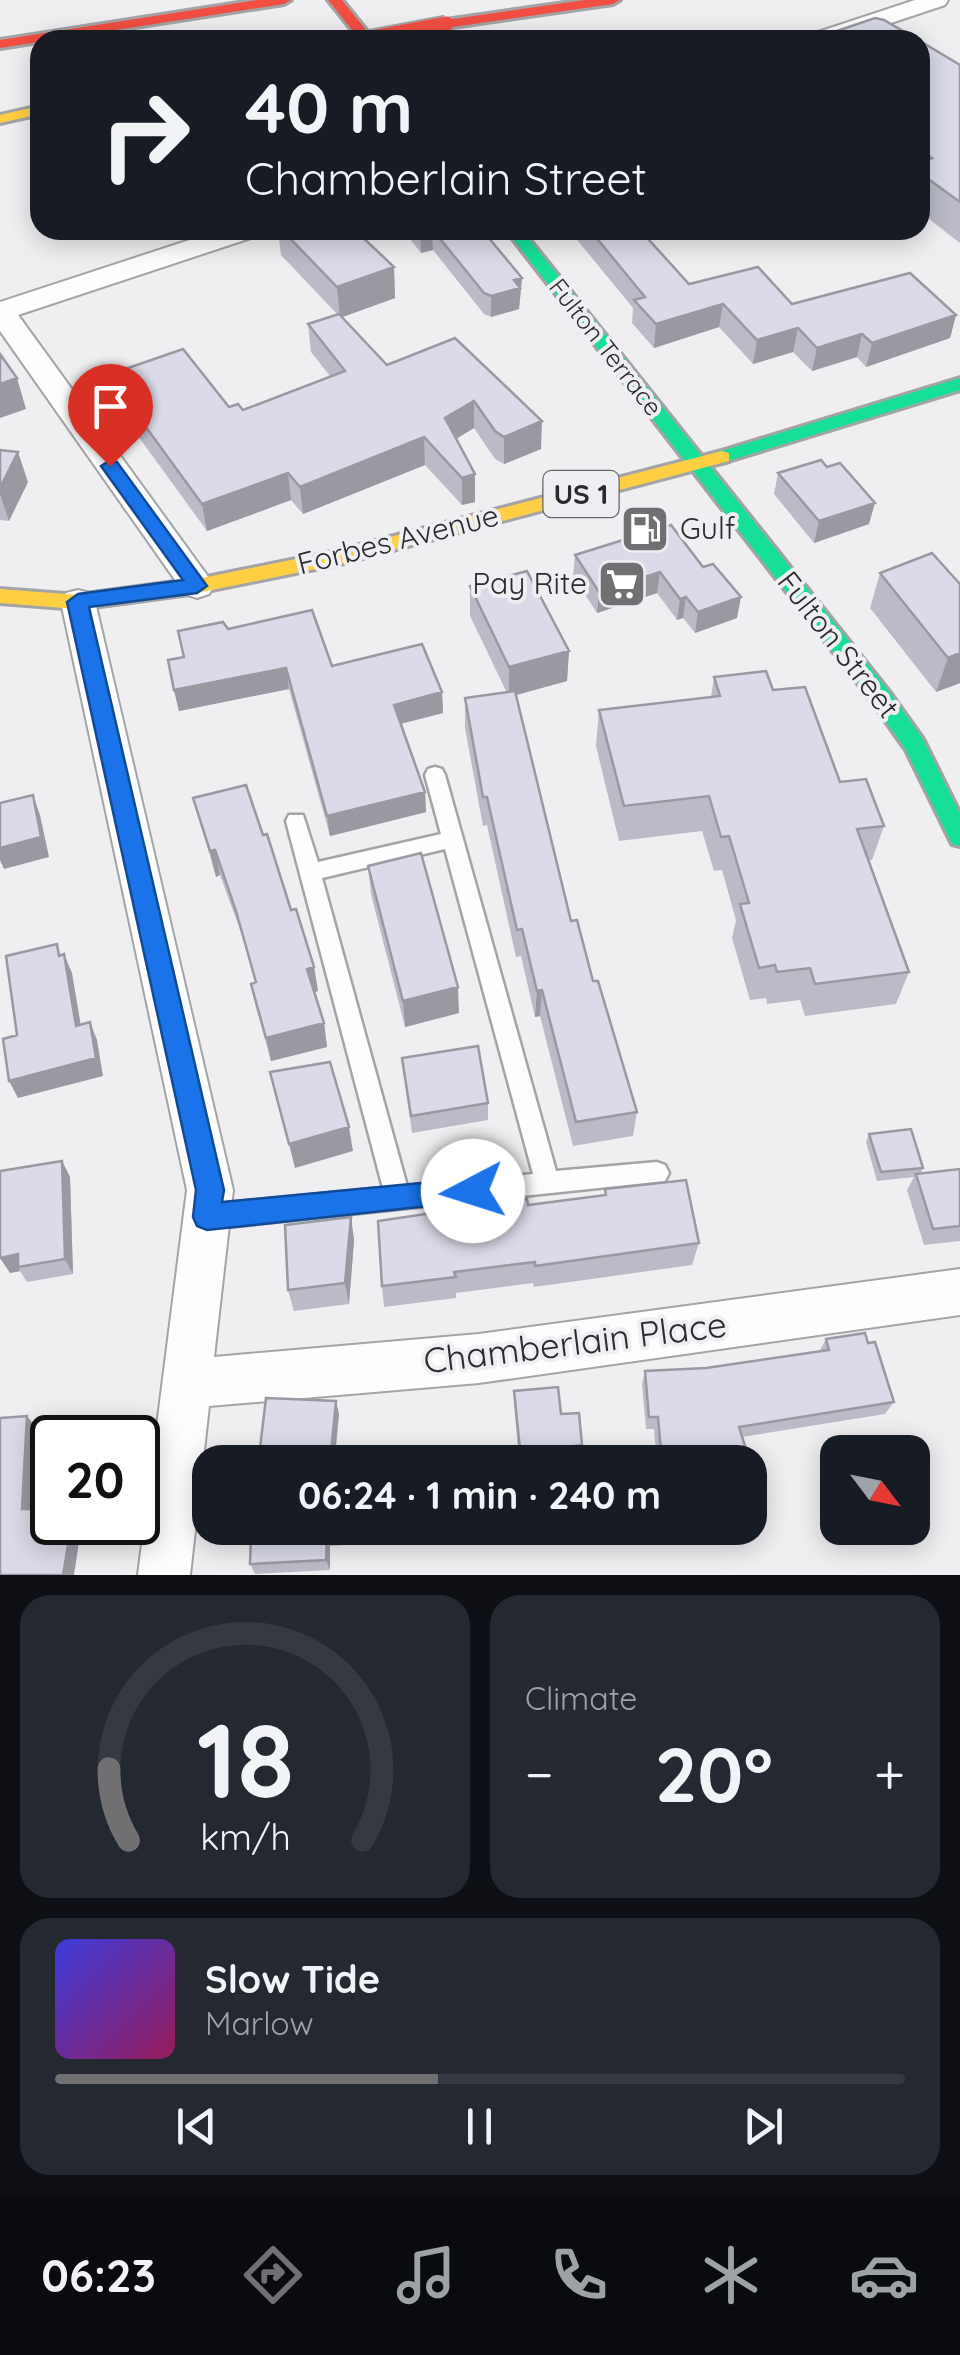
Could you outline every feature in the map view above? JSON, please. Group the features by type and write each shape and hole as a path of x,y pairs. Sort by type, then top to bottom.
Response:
{"main road":[{"path":"334,0 356,30"},
{"path":"415,30 613,0"},
{"path":"91,30 272,2"},
{"path":"0,44 30,39"},
{"path":"0,119 30,112"},
{"name":"Fulton Terrace","path":"522,240 698,464"},
{"name":"Forbes Avenue","path":"0,596 78,602 197,586 340,557 698,464 960,384"},
{"name":"Fulton Street","path":"698,464 915,745 960,838"}],"street":[{"path":"847,30 937,0"},
{"path":"197,586 0,312 217,240"},
{"path":"78,602 210,1190 190,1383 164,1575"},
{"name":"Chamberlain Place","path":"190,1383 261,1380 554,1348 960,1292"}],"lane":[{"path":"435,775 548,1184"},
{"path":"296,821 398,1198"},
{"path":"309,873 453,839"},
{"path":"207,1217 658,1173"}],"building":[{"path":"875,18 901,30 840,30"},
{"path":"930,47 960,65 960,202 930,180"},
{"path":"292,240 366,240 394,267 337,287"},
{"path":"441,240 491,240 522,278 514,280 520,288 491,296 484,293"},
{"path":"598,240 649,240 689,284 758,267 792,304 910,273 956,315 872,343 862,334 817,348 798,328 757,340 723,304 656,324 634,300 645,297"},
{"path":"339,314 387,365 455,338 542,421 504,437 495,431 474,401 445,418 475,474 462,478 424,437 300,487 288,473 202,504 108,375 183,349 229,407 238,404 243,410 345,371 308,324"},
{"path":"0,354 17,378 0,384"},
{"path":"0,450 18,452 0,488"},
{"path":"821,460 827,467 840,463 875,503 819,521 778,473"},
{"path":"671,525 703,567 713,564 741,597 698,612 686,597 680,599 660,572 599,592 575,555"},
{"path":"932,553 960,584 960,653 948,658 880,573"},
{"path":"527,571 569,651 509,667 470,586"},
{"path":"312,610 332,666 422,644 442,692 394,705 425,792 327,816 286,668 174,690 168,660 184,657 178,631 223,622 228,629"},
{"path":"766,671 773,690 805,687 840,782 866,779 884,826 857,829 909,972 815,984 810,968 777,972 775,965 759,968 740,904 749,903 729,836 721,837 709,796 624,806 599,710 720,696 714,677"},
{"path":"515,691 571,921 577,920 637,1112 576,1122 542,990 537,991 522,929 517,930 487,797 483,797 465,698"},
{"path":"246,785 263,835 267,834 291,910 296,909 314,967 307,969 324,1023 266,1038 251,984 256,982 236,911 193,798"},
{"path":"33,795 41,837 0,848 0,803"},
{"path":"421,853 458,987 403,1001 368,866"},
{"path":"57,944 59,956 64,954 76,1026 90,1022 96,1058 9,1081 3,1039 17,1035 6,956"},
{"path":"478,1046 488,1103 411,1116 402,1058"},
{"path":"330,1062 349,1127 289,1144 270,1072"},
{"path":"911,1129 923,1168 881,1172 869,1134"},
{"path":"62,1161 65,1259 18,1267 18,1254 0,1258 0,1171"},
{"path":"960,1169 960,1226 933,1229 916,1174"},
{"path":"686,1180 699,1243 535,1266 535,1262 454,1272 456,1277 382,1286 378,1221 527,1199 528,1205 606,1195 605,1189"},
{"path":"351,1217 345,1283 288,1290 285,1225"},
{"path":"865,1333 868,1343 875,1342 894,1402 739,1427 745,1445 660,1445 658,1417 649,1417 645,1371 706,1368 829,1350 826,1339"},
{"path":"558,1387 561,1414 579,1413 582,1445 520,1445 514,1391"},
{"path":"266,1398 336,1401 332,1445 260,1445"},
{"path":"27,1416 22,1509 30,1509 30,1545 68,1545 63,1575 0,1575 0,1418"},
{"path":"251,1545 327,1545 326,1560 250,1564"}],"traffic: fast":[{"path":"522,240 880,696 915,745 960,837"},
{"path":"722,457 960,384"}],"traffic: slow":[{"path":"0,119 30,112"},
{"path":"0,596 78,602 197,586 340,557 722,457"}],"traffic: jam":[{"path":"90,30 284,0"},
{"path":"335,0 359,30"},
{"path":"446,24 613,0"},
{"path":"414,30 446,24"},
{"path":"0,44 30,39"}],"place":[{"name":"Gulf","path":"645,529"},
{"name":"Pay Rite","path":"622,584"}],"route":[{"path":"110,466 197,586 78,602 210,1190 207,1217 473,1191"}]}
